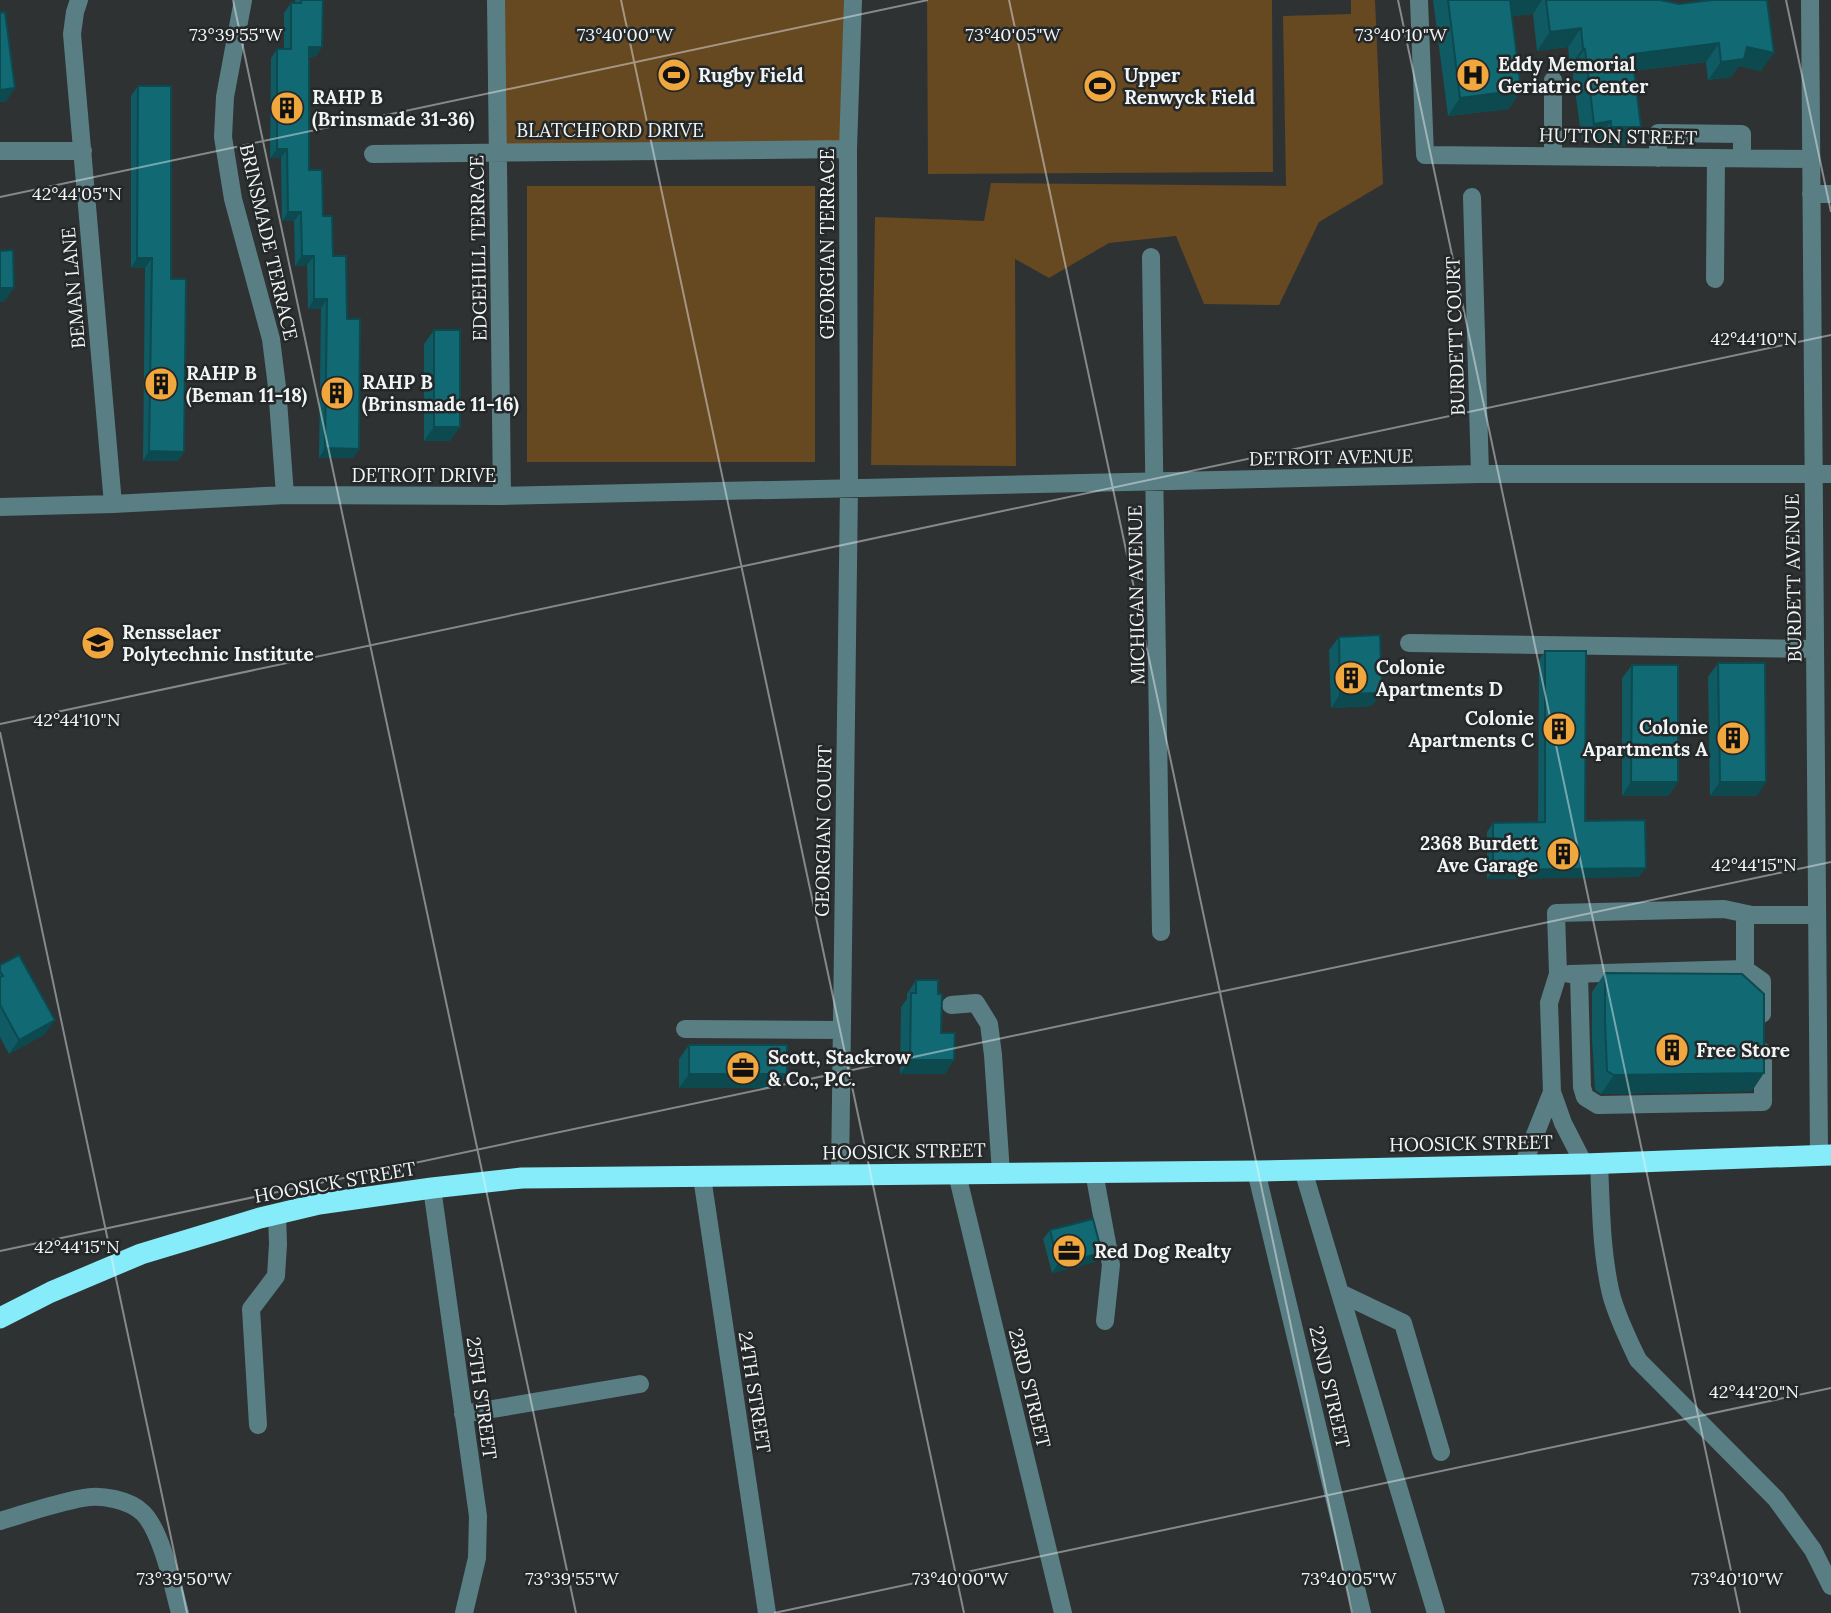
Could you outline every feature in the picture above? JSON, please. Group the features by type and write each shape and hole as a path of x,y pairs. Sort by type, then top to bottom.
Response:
{"highway":[{"name":"HOOSICK STREET","path":"0,1318 51,1292 141,1254 277,1214 432,1188 522,1178 1256,1171 1825,1155"}],"street":[{"name":"BEMAN LANE","path":"79,0 72,34 113,504"},
{"name":"BRINSMADE TERRACE","path":"243,0 225,97 223,137 233,199 271,339 285,495"},
{"name":"EDGEHILL TERRACE","path":"496,0 502,496"},
{"name":"GEORGIAN TERRACE","path":"849,489 848,149 853,0"},
{"name":"HUTTON STREET","path":"1419,0 1425,155 1811,159"},
{"name":"BURDETT AVENUE","path":"1810,0 1811,194 1822,474 1815,649 1817,915 1825,1155"},
{"path":"1553,80 1553,156"},
{"path":"1658,158 1658,133 1706,133 1742,134 1742,158"},
{"name":"BLATCHFORD DRIVE","path":"373,154 848,149"},
{"path":"0,150 83,151"},
{"path":"1715,279 1716,158"},
{"path":"1811,194 1831,194"},
{"name":"BURDETT COURT","path":"1472,197 1480,474"},
{"name":"MICHIGAN AVENUE","path":"1151,257 1161,932"},
{"name":"DETROIT AVENUE","path":"849,489 1480,474 1822,474"},
{"name":"DETROIT DRIVE","path":"0,506 113,504 285,495 502,496 849,489"},
{"name":"GEORGIAN COURT","path":"840,1175 849,489"},
{"path":"1409,643 1815,649"},
{"path":"1817,915 1752,915 1724,909 1556,913 1558,974 1549,1003 1552,1092 1563,1123 1591,1163 1611,1295 1638,1360 1776,1499 1813,1550 1831,1586"},
{"path":"1745,914 1745,969"},
{"path":"1558,974 1745,969 1762,981 1763,1102 1598,1105 1585,1097 1582,1087 1579,974"},
{"path":"951,1005 976,1003 989,1024 1001,1173"},
{"path":"685,1029 842,1030"},
{"path":"1523,1165 1552,1092"},
{"path":"1303,1170 1436,1613"},
{"name":"22ND STREET","path":"1256,1171 1362,1613"},
{"path":"1094,1172 1111,1265 1105,1321"},
{"name":"23RD STREET","path":"957,1174 1063,1613"},
{"name":"24TH STREET","path":"702,1177 767,1613"},
{"name":"25TH STREET","path":"432,1188 478,1516 478,1558 464,1613"},
{"path":"258,1425 251,1308 276,1276 277,1214"},
{"path":"1340,1293 1403,1323 1441,1452"},
{"path":"463,1413 640,1384"},
{"path":"0,1521 85,1497 128,1503 144,1513 156,1534 165,1556 180,1613"}],"shaded area":[{"name":"Rugby Field","path":"497,0 853,0 848,149 498,152"},
{"name":"Upper Renwyck Field","path":"927,0 1272,0 1273,172 928,174"},
{"path":"1351,0 1375,0 1383,184 1319,222 1279,305 1204,304 1176,236 1109,243 1049,278 1015,259 1016,466 871,465 875,217 984,221 991,183 1286,186 1283,16 1351,14"},
{"path":"527,186 815,186 815,462 527,462"}],"building":[{"path":"301,0 323,0 322,47 309,47 309,170 322,170 323,216 332,216 333,256 346,256 347,319 360,319 359,449 325,448 327,299 314,299 314,256 302,256 301,212 288,212 287,149 277,149 277,49 291,49 291,3 301,3"},
{"path":"1448,0 1510,0 1521,90 1460,98"},
{"path":"1546,0 1660,0 1679,4 1712,0 1767,0 1774,53 1747,47 1744,59 1721,62 1719,43 1632,54 1641,127 1611,127 1611,121 1594,124 1581,28 1550,32"},
{"path":"5,12 15,88 0,90 0,13"},
{"path":"138,86 171,86 171,279 186,279 184,452 149,451 152,258 137,258"},
{"path":"13,250 14,288 0,288 0,251"},
{"path":"434,330 460,330 460,427 434,427"},
{"path":"1380,635 1382,693 1340,694 1339,637"},
{"path":"1545,651 1586,651 1585,821 1645,820 1646,868 1493,870 1493,823 1545,822"},
{"name":"Colonie Apartments A","path":"1718,663 1765,663 1766,782 1720,782"},
{"path":"1632,665 1678,665 1678,782 1631,782"},
{"path":"19,955 55,1020 19,1040 0,1005 0,977 3,976 0,965"},
{"name":"Free Store","path":"1605,973 1742,974 1764,994 1764,1073 1614,1075 1607,1071"},
{"path":"916,980 938,980 938,994 942,994 941,1033 955,1033 954,1060 910,1060 911,993 916,993"},
{"path":"689,1045 787,1045 787,1074 689,1074"},
{"name":"Red Dog Realty","path":"1093,1219 1102,1253 1058,1264 1050,1230"}],"place":[{"name":"Rugby Field","path":"674,75"},
{"name":"Eddy Memorial Geriatric Center","path":"1473,75"},
{"name":"Upper Renwyck Field","path":"1100,86"},
{"name":"RAHP B (Brinsmade 31-36)","path":"287,108"},
{"name":"RAHP B (Beman 11-18)","path":"161,384"},
{"name":"RAHP B (Brinsmade 11-16)","path":"337,393"},
{"name":"Rensselaer Polytechnic Institute","path":"98,643"},
{"name":"Colonie Apartments D","path":"1351,678"},
{"name":"Colonie Apartments C","path":"1559,729"},
{"name":"Colonie Apartments A","path":"1733,738"},
{"name":"2368 Burdett Ave Garage","path":"1563,854"},
{"name":"Free Store","path":"1672,1050"},
{"name":"Scott, Stackrow & Co., P.C.","path":"743,1068"},
{"name":"Red Dog Realty","path":"1069,1251"}]}
